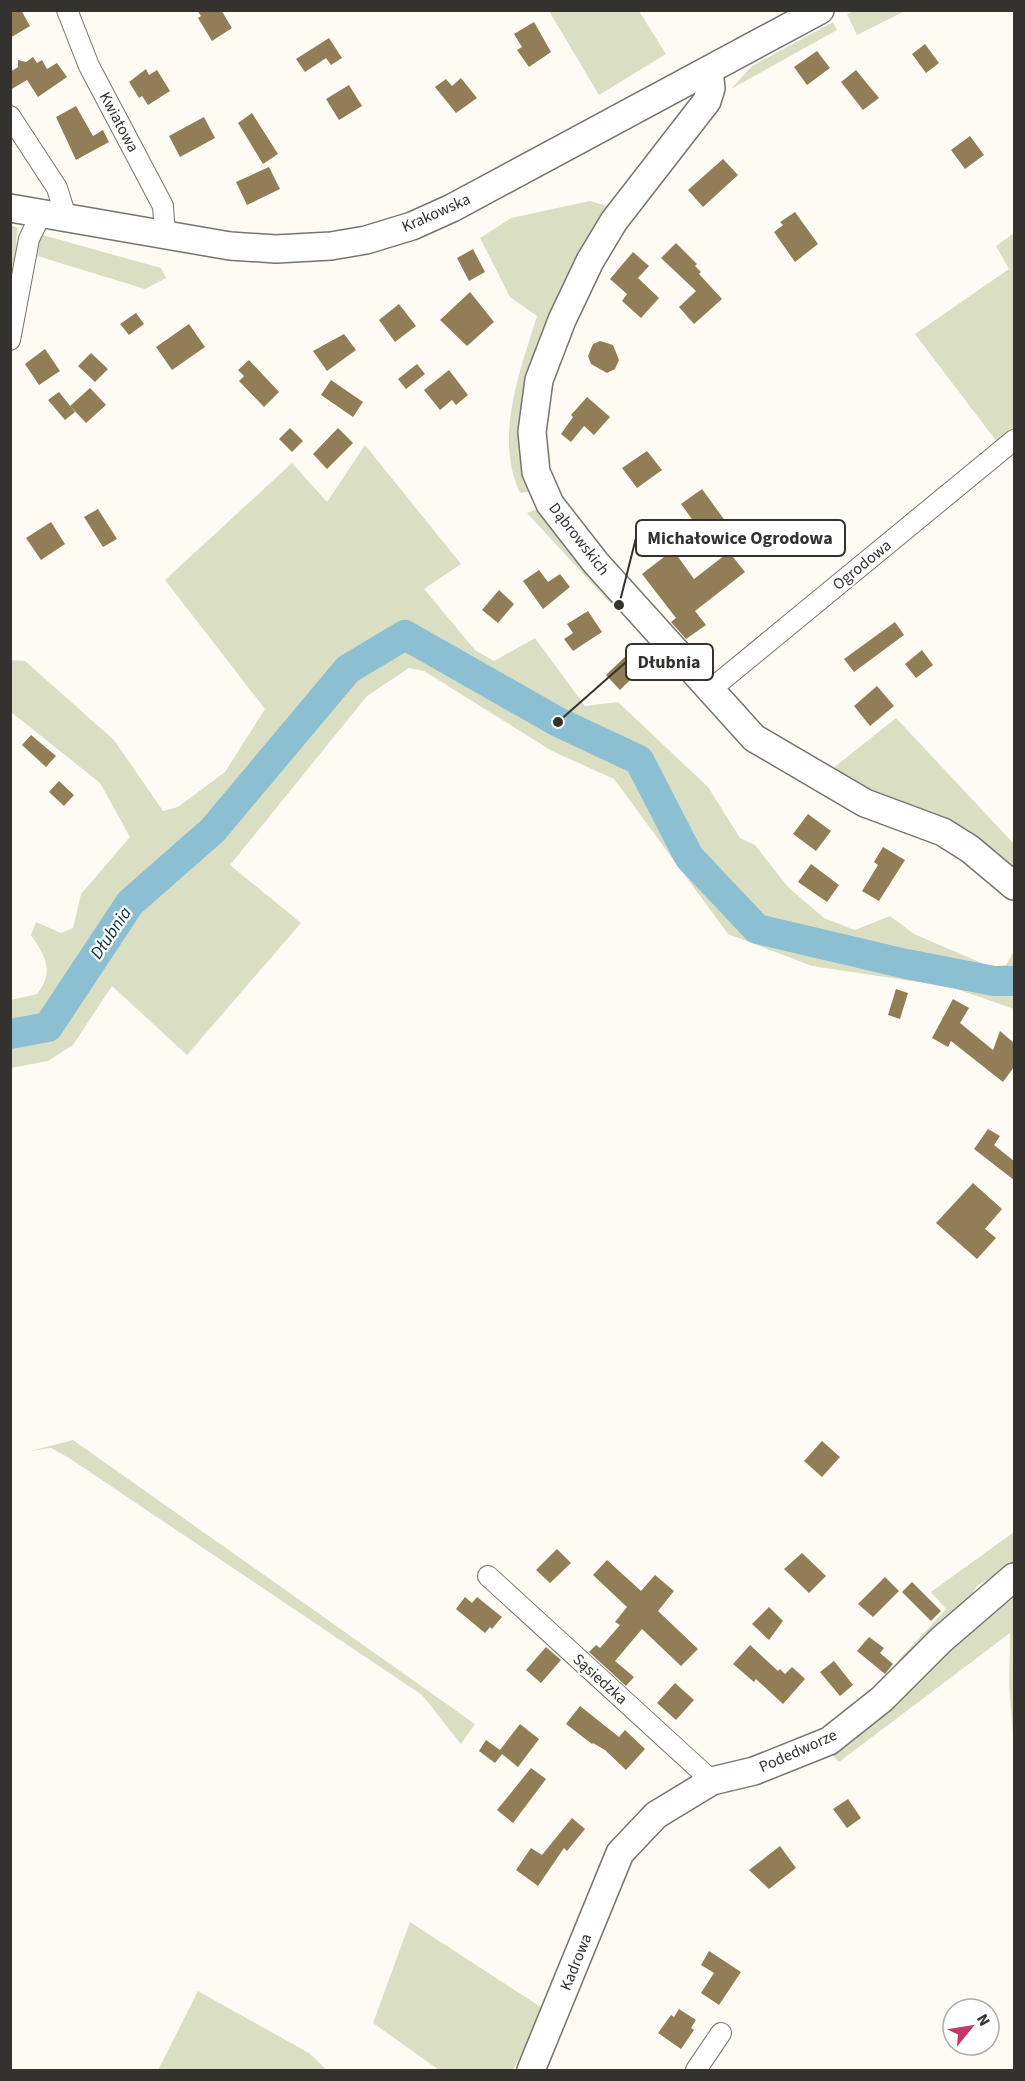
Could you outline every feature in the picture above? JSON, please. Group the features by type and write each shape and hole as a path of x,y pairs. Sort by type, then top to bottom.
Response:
{"street":[{"name":"Kwiatowa","path":"68,10 89,66 163,206 165,235"},
{"name":"Krakowska","path":"10,208 231,246 276,249 331,246 389,233 452,208 709,72 820,10"},
{"name":"Dąbrowskich","path":"709,72 711,88 707,101 614,221 590,261 562,320 539,380 532,432 536,472 550,504 596,563 754,738 865,803 943,832 970,849 1014,886"},
{"path":"10,116 57,188 53,215 29,238 10,340"},
{"name":"Ogrodowa","path":"710,690 1014,440"},
{"name":"Sąsiedzka","path":"488,1576 712,1781"},
{"name":"Podedworze","path":"620,1853 656,1815 712,1781 754,1771 829,1741 882,1699 941,1640 1014,1577"},
{"name":"Kadrowa","path":"531,2070 620,1853"},
{"path":"696,2070 721,2033"}],"green space":[{"path":"855,10 903,10 903,12 857,35 847,14"},
{"path":"549,11 639,11 666,54 599,95"},
{"path":"833,22 837,30 731,89 752,66"},
{"path":"590,201 607,206 567,276 548,324 523,461 529,492 520,493 509,450 509,427 517,382 537,316 510,297 480,238 511,218"},
{"path":"11,226 17,227 15,294 11,315"},
{"path":"1014,233 1014,435 1000,446 915,334 1009,269 996,246"},
{"path":"39,234 161,268 166,278 145,289 34,255"},
{"path":"365,445 461,564 424,589 475,650 494,661 535,638 585,706 618,702 708,787 740,838 755,845 788,887 824,918 855,930 890,916 914,934 991,967 1006,965 1014,951 1014,1009 951,987 812,966 728,934 614,779 552,751 424,671 409,668 367,696 230,865 301,923 187,1055 112,986 73,1045 48,1061 11,1068 11,1000 37,994 46,978 44,957 31,935 36,922 61,933 73,928 81,894 130,837 100,783 11,712 11,660 25,661 114,740 163,811 178,807 225,772 265,709 165,580 292,463 327,502"},
{"path":"540,508 615,600 611,604 527,513"},
{"path":"896,718 1014,844 1014,872 921,811 870,790 832,769"},
{"path":"73,1440 475,1724 461,1744 422,1695 69,1458 51,1448 30,1451"},
{"path":"1014,1532 1014,1564 977,1586 963,1608 902,1665 897,1662 946,1609 931,1592"},
{"path":"1014,1589 1014,1745 1009,1686 1010,1633 839,1762 832,1755"},
{"path":"410,1922 544,2009 513,2070 439,2070 373,2023"},
{"path":"198,1991 309,2053 327,2070 158,2070"}],"building":[{"path":"10,10 21,10 30,26 10,38"},
{"path":"197,10 221,10 232,28 212,41 198,18 201,16"},
{"path":"534,22 551,52 529,67 517,50 522,47 514,34"},
{"path":"329,38 342,58 331,65 326,58 305,72 296,59"},
{"path":"925,44 939,63 926,73 912,54"},
{"path":"817,51 830,68 807,85 794,67"},
{"path":"33,57 37,63 42,60 47,69 57,63 67,77 38,97 27,80 10,90 10,72 18,67 18,60 26,62"},
{"path":"146,69 149,75 157,70 170,91 148,105 142,96 139,98 129,82"},
{"path":"856,70 879,98 863,110 841,82"},
{"path":"461,78 477,98 456,113 435,87 446,79 452,86"},
{"path":"349,85 362,106 339,120 326,99"},
{"path":"76,106 93,136 103,130 109,142 76,160 56,117"},
{"path":"252,113 278,154 263,164 238,123"},
{"path":"204,117 215,138 180,157 169,136"},
{"path":"970,136 984,155 965,169 951,150"},
{"path":"723,159 738,175 703,207 688,190"},
{"path":"269,167 280,189 247,205 236,182"},
{"path":"795,212 818,244 795,262 774,232 783,225 780,222"},
{"path":"676,243 697,264 695,266 701,272 699,274 722,299 694,324 679,307 696,291 661,258"},
{"path":"473,249 485,272 469,281 457,258"},
{"path":"633,252 649,266 638,278 659,298 641,318 622,301 627,294 610,279"},
{"path":"470,292 494,322 467,346 440,320"},
{"path":"399,304 416,326 395,342 379,320"},
{"path":"136,313 144,324 129,335 120,324"},
{"path":"189,324 205,347 172,370 156,347"},
{"path":"344,334 356,350 327,371 313,351"},
{"path":"600,341 613,345 619,360 615,369 607,373 591,364 588,356 593,344"},
{"path":"45,349 60,371 39,385 25,364"},
{"path":"91,353 108,369 95,382 78,366"},
{"path":"249,360 279,392 264,407 239,381 244,376 238,370"},
{"path":"417,364 425,374 406,389 398,379"},
{"path":"449,370 468,395 456,405 452,400 440,410 424,390"},
{"path":"331,380 363,402 353,417 321,395"},
{"path":"90,388 106,405 86,423 70,406"},
{"path":"59,392 75,412 65,420 48,400"},
{"path":"587,397 610,417 594,435 584,426 571,442 561,434 573,417 571,415"},
{"path":"290,428 303,441 292,452 279,439"},
{"path":"338,428 353,443 327,469 313,454"},
{"path":"647,451 662,470 637,488 622,468"},
{"path":"702,489 726,522 705,537 681,504"},
{"path":"98,509 117,539 103,547 84,517"},
{"path":"51,522 65,544 41,560 26,538"},
{"path":"673,550 694,579 729,552 745,572 695,611 706,625 686,639 671,622 676,618 642,574"},
{"path":"539,570 548,582 560,574 570,587 543,609 523,581"},
{"path":"499,590 514,604 498,623 482,610"},
{"path":"588,611 602,632 573,651 564,639 573,633 567,624"},
{"path":"895,622 904,635 854,672 844,659"},
{"path":"922,650 933,665 916,678 905,664"},
{"path":"629,653 642,668 620,690 606,675"},
{"path":"877,686 894,706 870,726 854,706"},
{"path":"31,735 56,756 46,767 22,745"},
{"path":"59,781 74,795 64,806 49,792"},
{"path":"808,814 831,831 816,851 793,834"},
{"path":"883,847 905,860 879,901 862,891 878,865 874,862"},
{"path":"811,864 839,885 827,902 798,882"},
{"path":"896,989 908,993 900,1019 888,1015"},
{"path":"953,999 969,1008 960,1023 993,1050 1000,1031 1014,1043 1014,1067 1003,1082 951,1041 948,1047 932,1038"},
{"path":"988,1129 1000,1136 994,1145 1014,1161 1014,1180 974,1149"},
{"path":"973,1183 1002,1209 985,1229 996,1238 977,1259 936,1223"},
{"path":"822,1441 840,1457 822,1477 804,1461"},
{"path":"557,1549 571,1563 550,1583 536,1570"},
{"path":"802,1553 826,1576 809,1593 784,1569"},
{"path":"607,1560 641,1591 655,1575 674,1591 658,1611 698,1649 681,1666 642,1629 615,1661 634,1677 626,1686 589,1652 596,1645 600,1648 620,1625 615,1622 627,1607 593,1575"},
{"path":"885,1577 899,1591 873,1617 858,1604"},
{"path":"912,1582 941,1611 931,1621 902,1592"},
{"path":"465,1597 472,1603 477,1597 502,1617 492,1629 490,1627 485,1633 456,1609"},
{"path":"769,1607 783,1621 769,1640 752,1624"},
{"path":"869,1637 884,1648 880,1653 893,1664 885,1674 857,1651"},
{"path":"750,1645 778,1671 780,1669 785,1674 792,1667 805,1679 783,1704 756,1679 754,1682 733,1664"},
{"path":"546,1647 561,1660 541,1683 526,1670"},
{"path":"834,1661 853,1685 840,1696 820,1672"},
{"path":"675,1683 694,1700 676,1720 657,1703"},
{"path":"580,1706 619,1737 625,1730 645,1749 626,1770 605,1750 592,1744 566,1724"},
{"path":"520,1724 539,1739 518,1767 502,1754 495,1763 479,1751 486,1740 500,1750"},
{"path":"531,1768 546,1779 513,1823 497,1810"},
{"path":"848,1799 861,1818 847,1828 833,1809"},
{"path":"572,1818 585,1829 567,1851 564,1848 538,1886 516,1870 531,1848 542,1855"},
{"path":"780,1846 796,1868 769,1889 749,1870"},
{"path":"709,1951 741,1972 719,2005 701,1993 714,1973 701,1965"},
{"path":"679,2009 696,2020 691,2028 694,2030 681,2049 658,2033 671,2015 674,2017"}],"waterway":[{"name":"Dłubnia","path":"10,1034 48,1027 130,903 213,830 348,669 405,635 558,722 639,760 689,857 757,929 906,964 994,981 1014,981"}],"place":[{"name":"Michałowice Ogrodowa","path":"619,605"},
{"name":"Dłubnia","path":"558,722"}]}
